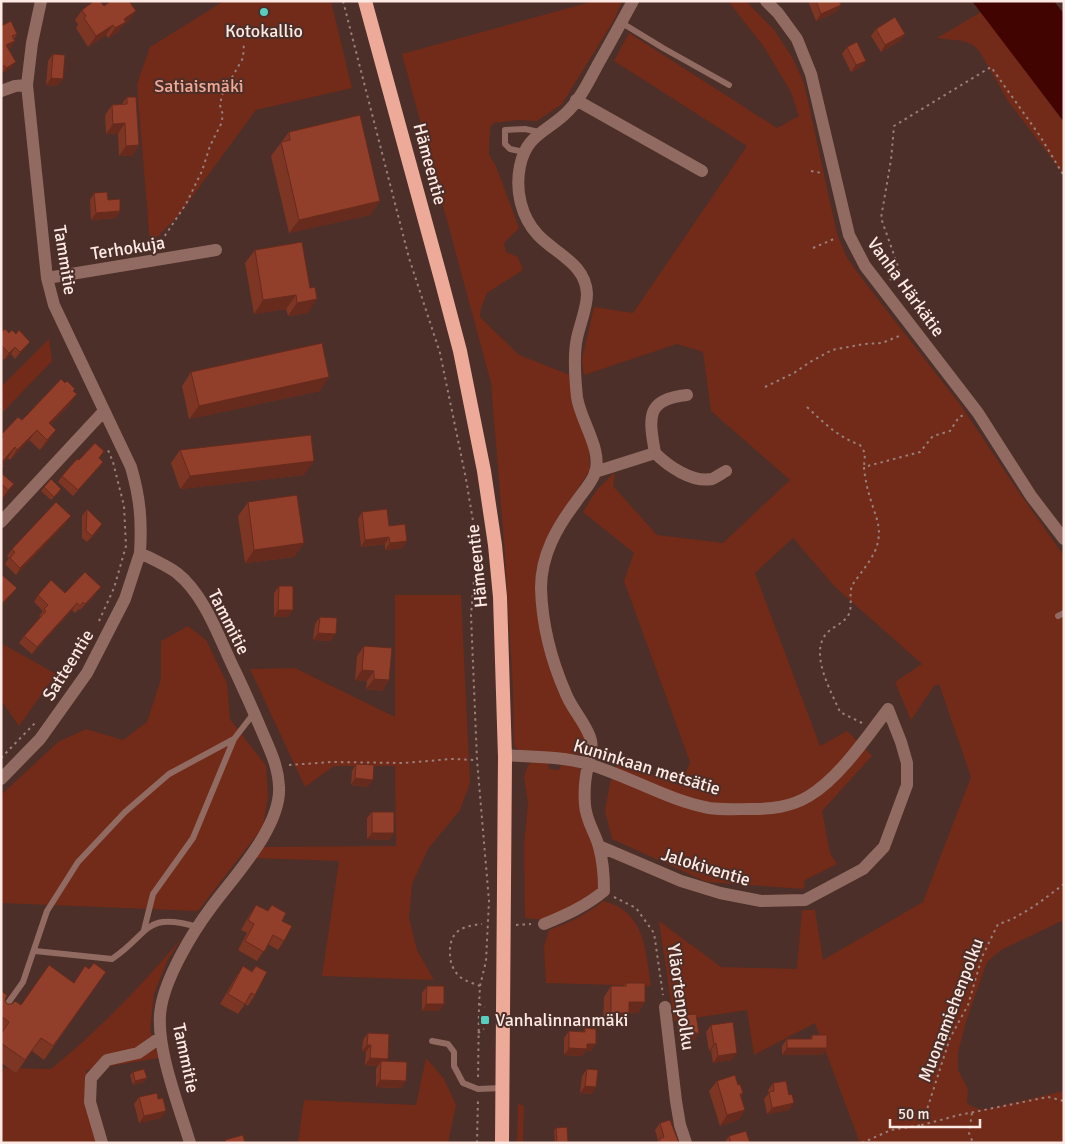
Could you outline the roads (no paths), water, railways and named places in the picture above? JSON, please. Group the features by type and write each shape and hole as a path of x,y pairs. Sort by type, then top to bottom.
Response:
{"highway":[{"name":"Hämeentie","path":"365,1 442,279 471,402 495,545 500,596 505,755 502,1143"}],"street":[{"name":"Tammitie","path":"41,1 32,43 27,85 46,278 54,305 131,467 139,496 142,524 140,553 176,573 198,596 254,713 276,765 279,788 277,808 268,830 188,943 171,977 161,1005 161,1037 171,1081 190,1143"},
{"path":"544,924 569,914 592,901 604,891 604,873 599,846 589,824 585,806 588,764 592,749 591,738 566,695 556,668 547,638 541,587 548,549 557,529 595,472 596,454 577,399 576,341 587,294 584,281 571,260 539,236 527,220 521,206 518,191 519,167 524,152 539,132 565,114 587,85 633,1"},
{"name":"Vanha Härkätie","path":"766,1 778,13 797,39 811,74 849,235 865,266 978,413 1031,496 1064,539"},
{"path":"1,91 15,86 27,85"},
{"path":"576,100 702,171"},
{"name":"Terhokuja","path":"46,278 216,250"},
{"path":"687,395 672,396 661,401 652,412 650,428 655,453 677,471 702,479 713,478 726,471"},
{"path":"1,522 104,411"},
{"path":"595,472 655,453"},
{"name":"Satteentie","path":"1,779 40,739 87,673 124,599 140,553"},
{"name":"Kuninkaan metsätie","path":"505,755 588,764 710,808 769,809 791,805 810,795 828,782 888,709"},
{"name":"Jalokiventie","path":"599,846 680,882 720,893 761,901 805,900 863,868 884,847 907,785 907,763 888,709"},
{"name":"Yläortenpolku","path":"665,1007 676,1101 680,1125 686,1143"},
{"path":"102,1143 90,1102 91,1078 107,1060 138,1054 161,1037"}],"lane":[{"path":"622,23 729,85"},
{"path":"524,152 510,149 505,144 505,130 525,129 539,132"},
{"path":"144,930 153,894 193,838 234,739 254,713"},
{"path":"1,1013 23,982 47,911 78,862 125,812 169,774 234,739"},
{"path":"35,951 112,959 124,951 144,930 158,921 178,921 198,927"},
{"path":"432,1041 448,1044 454,1052 454,1066 463,1083 478,1088 502,1088"}],"place":[{"name":"Kotokallio","path":"264,12"},
{"name":"Vanhalinnanmäki","path":"485,1020"}],"park label":[{"name":"Satiaismäki","path":"199,86"}]}
